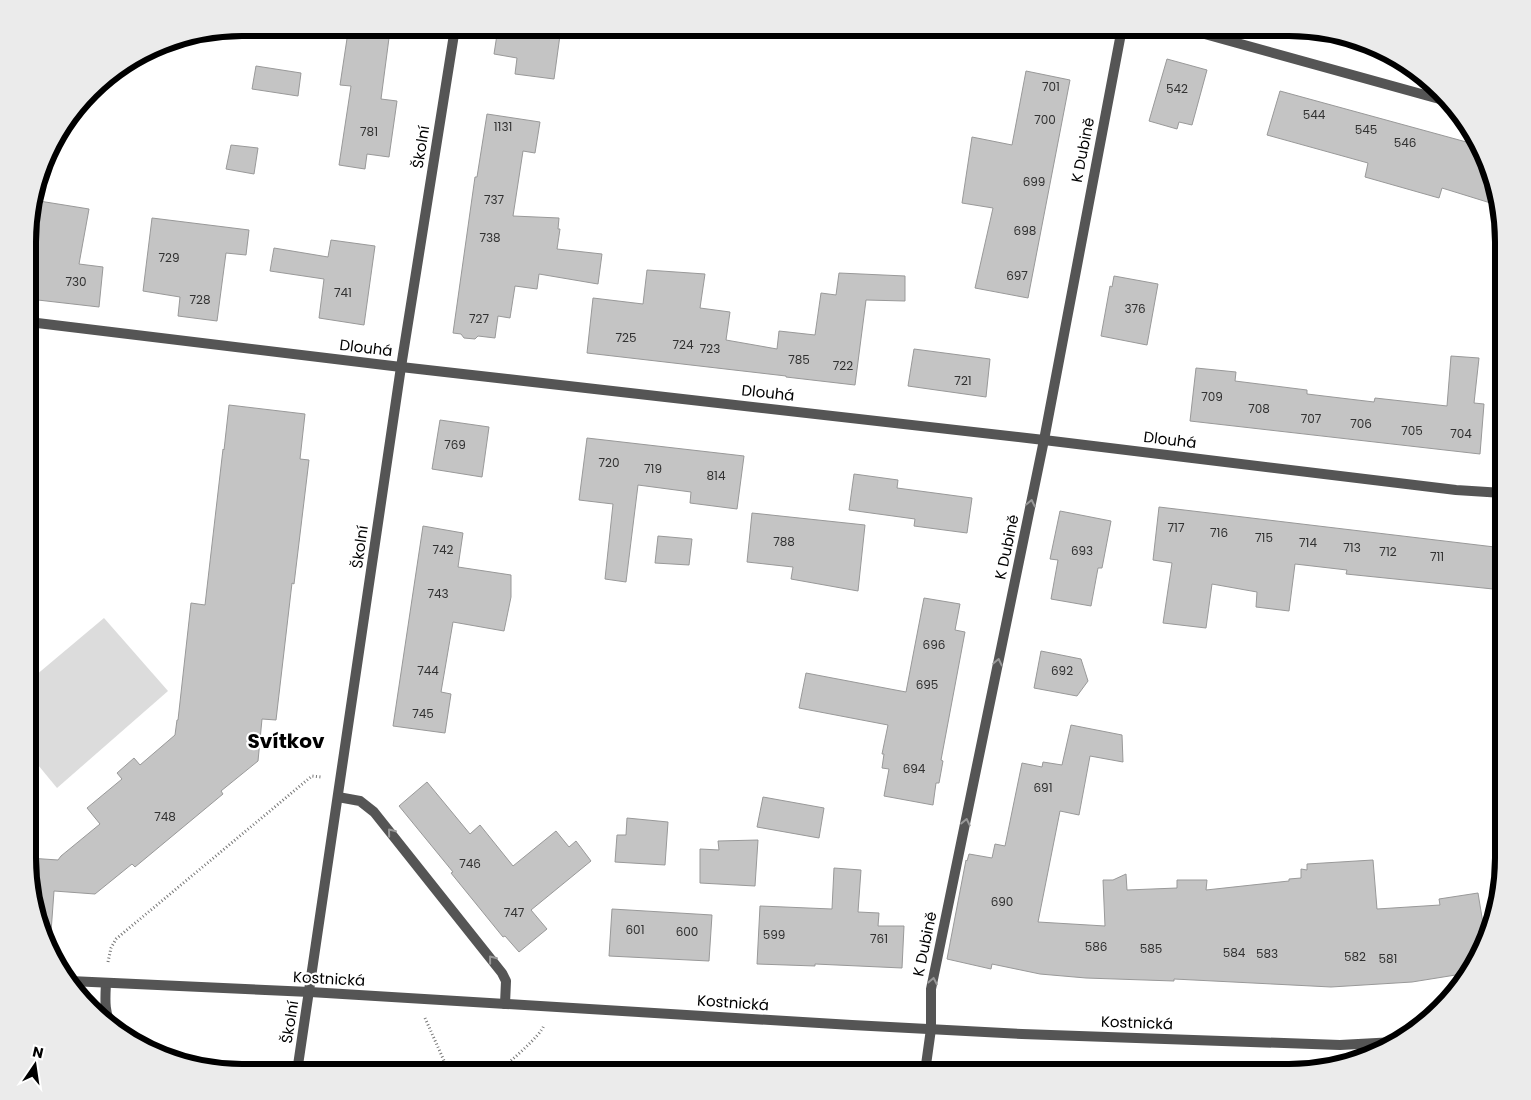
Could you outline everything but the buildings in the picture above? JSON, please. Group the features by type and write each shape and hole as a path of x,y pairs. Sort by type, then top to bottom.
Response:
{"street":[{"name":"Školní","path":"298,1064 402,367 454,36"},
{"name":"K Dubině","path":"926,1064 931,1029 932,989 1044,440 1120,36"},
{"path":"1212,36 1437,98"},
{"name":"Dlouhá","path":"36,323 402,367 1044,440 1446,489 1495,492"},
{"path":"338,797 360,801 374,812 502,973 506,981 505,1004"},
{"name":"Kostnická","path":"78,981 310,992 931,1029 1340,1045 1380,1043"},
{"path":"106,983 106,1013"}],"path":[{"path":"106,983 111,948 116,939 312,776 340,780"},
{"path":"415,998 445,1064"},
{"path":"506,1064 543,1029 545,1006"}],"shaded area":[{"path":"104,618 168,691 57,788 36,762 36,675"}],"district":[{"name":"Svítkov","path":"286,741"}]}
